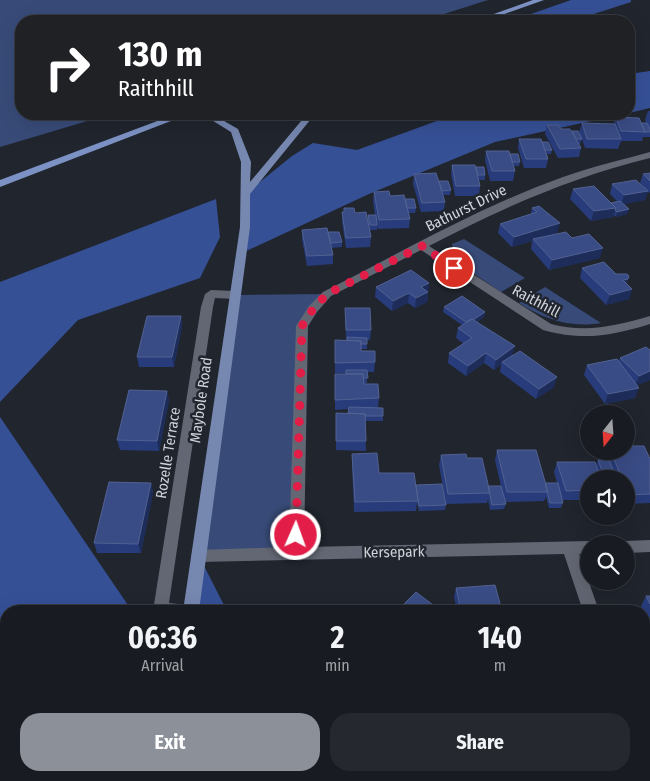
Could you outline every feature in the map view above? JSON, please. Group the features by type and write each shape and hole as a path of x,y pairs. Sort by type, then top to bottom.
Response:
{"highway":[{"path":"496,15 540,0"},
{"path":"0,184 168,120"}],"main road":[{"name":"Maybole Road","path":"192,605 245,227 246,162 234,131 216,120"},
{"path":"245,194 307,120"}],"street":[{"name":"Bathurst Drive","path":"296,554 302,326 313,309 327,294 495,210 567,178 650,155"},
{"name":"Raithhill","path":"422,246 547,327 590,335 650,320"},
{"name":"Rozelle Terrace","path":"161,605 207,307 211,294 235,295"},
{"path":"635,546 650,546"},
{"name":"Kersepark","path":"199,556 580,547"},
{"path":"570,548 589,605"}],"shaded area":[{"path":"0,0 488,0 441,15 15,15 15,120 91,120 0,147"},
{"path":"571,0 631,0 631,2 591,15 528,15"},
{"path":"650,71 650,108 635,112 635,73"},
{"path":"440,120 596,120 495,142 369,194 242,253 245,194 292,156 313,143 357,150"},
{"path":"216,199 220,237 200,278 78,320 0,402 0,282"},
{"path":"464,239 525,278 501,292 455,261 452,244"},
{"path":"545,287 601,323 579,324 558,321 539,314 519,303"},
{"path":"327,294 302,326 296,554 199,556 235,295"},
{"path":"0,417 128,605 0,605"},
{"path":"199,556 224,605 192,605"}],"building":[{"path":"635,118 639,118 645,132 621,131 617,120 635,120"},
{"path":"582,123 615,124 621,139 587,139"},
{"path":"641,123 647,123 650,132 645,132"},
{"path":"547,125 558,125 561,129 570,129 581,148 560,149"},
{"path":"572,131 578,131 582,139 576,139"},
{"path":"519,139 541,139 548,159 526,159"},
{"path":"542,142 548,142 552,150 545,150"},
{"path":"486,151 509,151 515,171 492,171"},
{"path":"510,154 518,154 520,162 512,162"},
{"path":"452,165 475,165 480,186 456,186"},
{"path":"476,167 484,167 485,175 478,175"},
{"path":"436,173 445,202 422,203 414,174"},
{"path":"650,173 650,181 643,174"},
{"path":"636,180 648,191 624,195 612,184"},
{"path":"439,181 448,181 451,190 442,191"},
{"path":"594,186 616,208 594,211 573,189"},
{"path":"389,191 390,196 404,195 410,219 379,220 374,192"},
{"path":"405,199 414,199 416,208 407,208"},
{"path":"620,201 629,209 617,212 611,203"},
{"path":"539,206 560,223 514,237 500,224 537,212 532,208"},
{"path":"344,208 354,208 355,213 366,212 371,237 346,238 342,212 344,212"},
{"path":"368,215 376,215 377,225 370,225"},
{"path":"327,228 333,255 307,256 302,230"},
{"path":"328,232 339,232 342,242 331,243"},
{"path":"566,232 572,238 589,234 603,248 552,260 533,239"},
{"path":"604,262 616,274 627,274 629,276 628,279 623,280 632,289 610,295 582,268"},
{"path":"411,270 429,283 421,287 428,292 416,298 409,293 393,301 376,287"},
{"path":"462,296 485,312 466,322 444,307"},
{"path":"345,308 370,308 371,330 346,330"},
{"path":"147,316 181,316 172,357 137,357"},
{"path":"472,319 515,346 496,360 486,353 468,366 449,353 472,338 458,328"},
{"path":"347,337 367,338 367,344 361,344 361,341 347,340"},
{"path":"335,340 361,341 361,351 375,351 375,362 335,363"},
{"path":"646,347 650,350 650,371 639,376 620,358"},
{"path":"520,351 557,377 539,389 502,362"},
{"path":"617,359 639,388 608,394 587,365"},
{"path":"346,370 367,370 368,378 363,378 363,374 346,374"},
{"path":"335,374 363,374 364,384 378,384 379,398 335,400"},
{"path":"129,390 167,391 157,441 117,440"},
{"path":"349,407 383,408 383,416 365,416 365,414 348,413"},
{"path":"336,413 365,414 366,441 336,441"},
{"path":"635,446 644,446 650,459 650,494 635,495 635,470 618,470 614,460 635,460"},
{"path":"497,450 536,450 548,492 507,492"},
{"path":"377,453 379,473 414,473 418,501 355,502 352,454"},
{"path":"466,454 467,458 482,458 490,493 448,494 441,455"},
{"path":"598,460 609,460 613,470 602,470"},
{"path":"557,462 595,462 598,470 580,470 580,490 566,491"},
{"path":"109,482 151,483 138,544 94,543"},
{"path":"545,483 558,483 563,503 550,503"},
{"path":"442,484 446,505 419,506 416,485"},
{"path":"488,486 501,486 506,504 492,505"},
{"path":"495,585 500,605 460,605 456,588"},
{"path":"416,592 433,605 403,605"},
{"path":"646,596 650,596 650,604"}],"route":[{"path":"296,535 302,326 313,309 327,294 422,246 454,268"}]}
